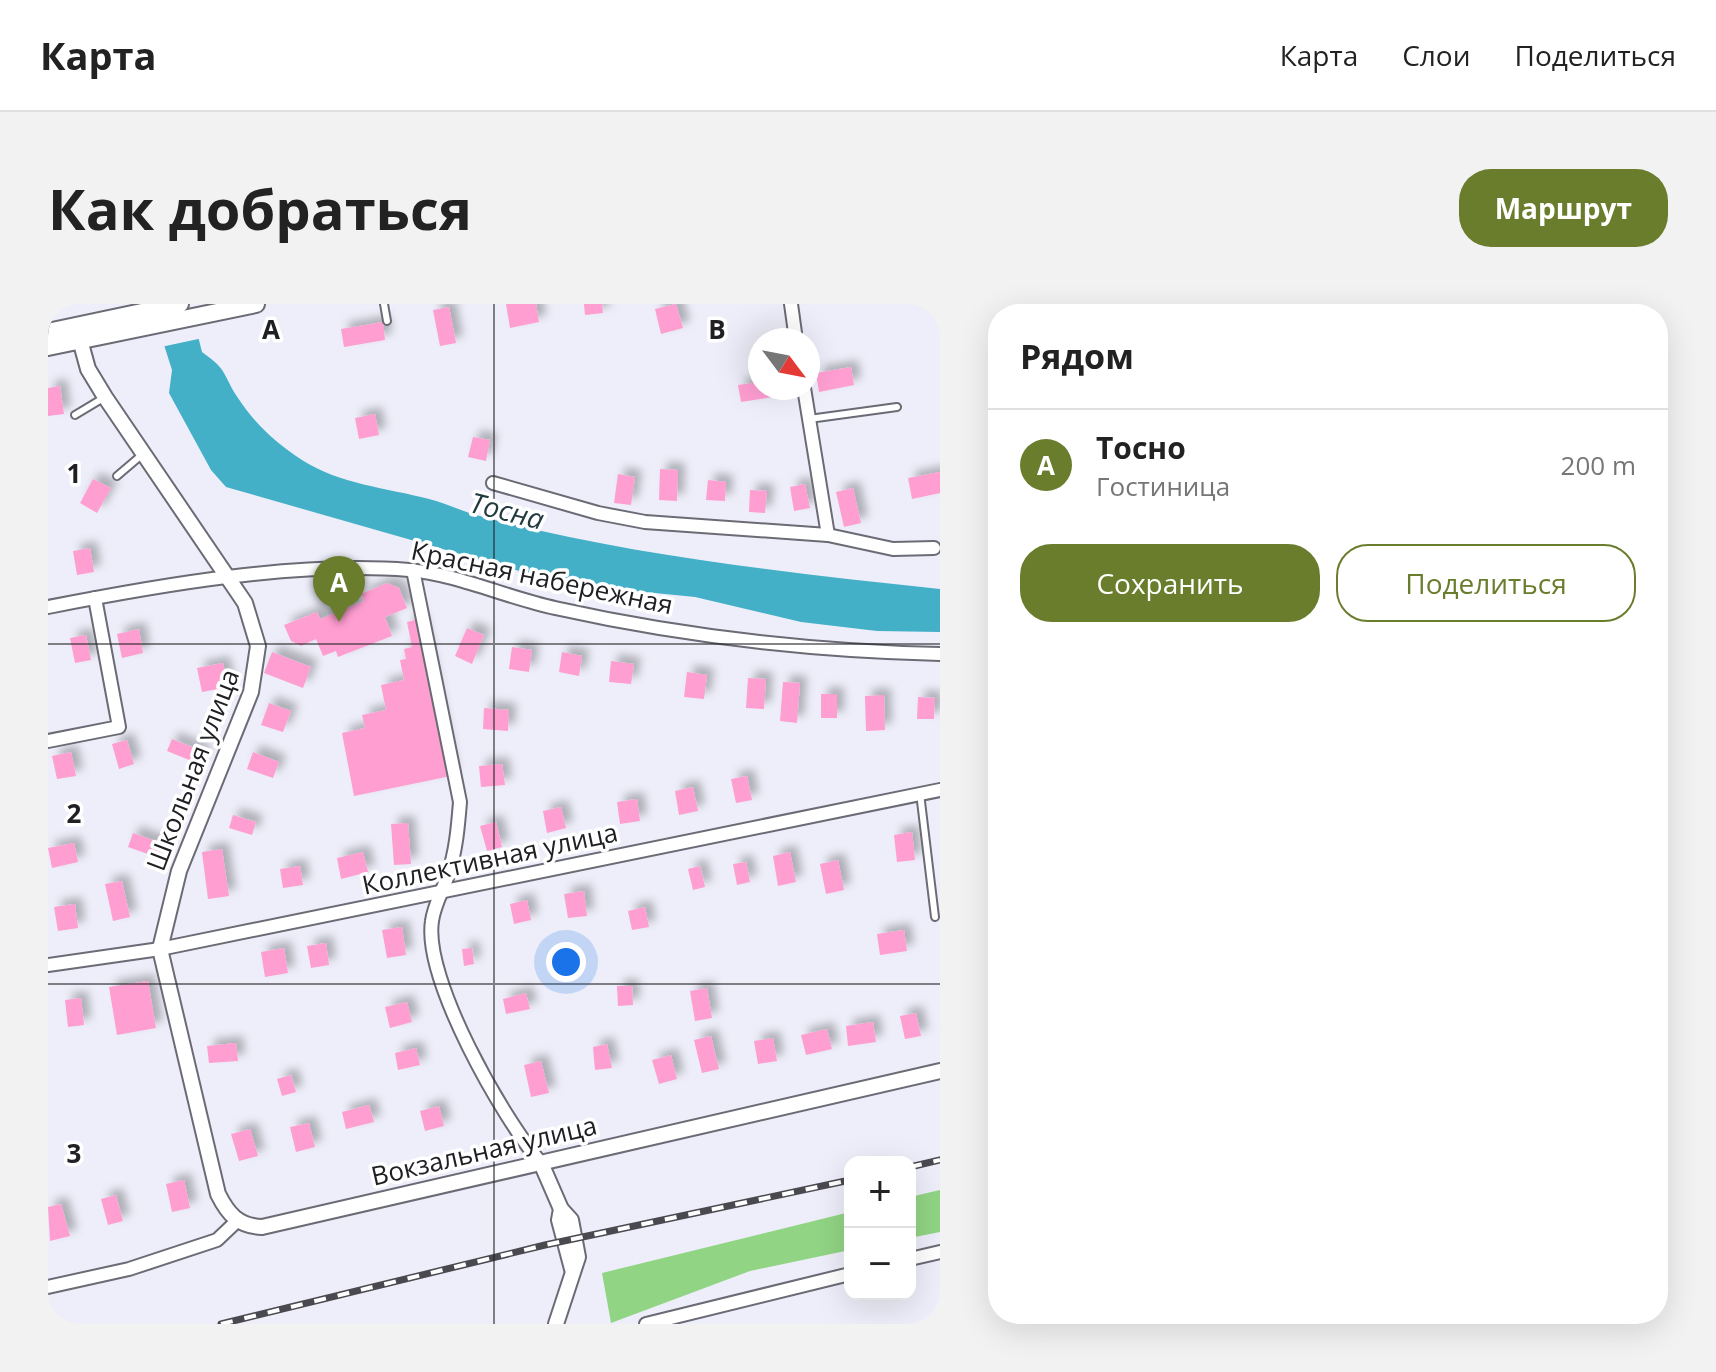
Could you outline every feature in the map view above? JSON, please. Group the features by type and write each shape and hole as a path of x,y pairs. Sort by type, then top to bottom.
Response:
{"main road":[{"path":"106,327 180,304"},
{"path":"48,347 78,333 106,327 256,304"},
{"path":"48,332 78,333"}],"street":[{"path":"791,304 794,328"},
{"name":"Школьная улица","path":"78,333 88,369 230,579 255,626 258,666 251,692 179,871 160,949 218,1194 228,1213 237,1221"},
{"path":"806,400 828,535"},
{"path":"493,483 598,513 645,522 828,535 893,549 934,548"},
{"name":"Красная набережная","path":"48,607 327,566 413,570 555,608 698,632 847,652 940,654"},
{"path":"413,570 460,802 458,837 431,925 443,986 461,1033 518,1136 541,1163 561,1209 559,1220 572,1269 556,1324"},
{"path":"48,741 119,727 95,598"},
{"name":"Коллективная улица","path":"48,965 160,949 940,790"},
{"name":"Вокзальная улица","path":"237,1221 249,1227 262,1227 940,1071"},
{"path":"48,1287 129,1269 217,1240 237,1221"},
{"path":"916,1258 940,1252"},
{"path":"646,1324 844,1275"}],"lane":[{"path":"384,304 387,321"},
{"path":"75,415 105,397"},
{"path":"809,419 897,407"},
{"path":"117,476 144,453"},
{"path":"920,793 935,917"}],"green space":[{"path":"940,1190 940,1232 916,1237 916,1196"},
{"path":"844,1213 844,1251 750,1271 611,1323 602,1273"}],"water":[{"path":"151,304 190,304 202,352 221,369 252,416 292,454 332,475 435,501 480,516 592,542 767,569 940,589 940,632 877,631 801,622 695,597 565,584 226,487 211,470 169,393 172,370"}],"pier":[{"path":"147,304 194,304 203,338 161,347"}],"building":[{"path":"506,304 536,304 539,322 510,328"},
{"path":"584,304 602,304 603,313 585,315"},
{"path":"676,304 683,328 661,334 655,309"},
{"path":"449,307 456,343 440,346 433,310"},
{"path":"383,322 385,340 344,347 341,329"},
{"path":"851,367 854,385 820,392 820,372"},
{"path":"748,384 748,400 754,400 741,402 738,385"},
{"path":"60,386 64,414 48,416 48,388"},
{"path":"375,414 379,435 359,439 355,418"},
{"path":"473,437 490,440 486,461 468,457"},
{"path":"660,469 678,470 677,501 659,500"},
{"path":"940,472 940,493 912,499 908,478"},
{"path":"618,474 635,477 631,505 614,503"},
{"path":"93,479 111,488 97,513 80,503"},
{"path":"708,480 726,482 725,501 706,500"},
{"path":"805,484 810,508 794,511 790,487"},
{"path":"853,488 861,523 844,527 836,492"},
{"path":"750,490 767,491 765,513 749,512"},
{"path":"90,548 94,572 77,575 73,551"},
{"path":"387,583 399,588 407,608 385,617 392,636 338,657 336,651 323,656 316,639 301,646 291,641 284,625 317,612 320,619 364,601 361,594"},
{"path":"419,619 451,776 354,796 342,733 365,728 362,715 386,710 381,685 404,680 400,660 406,659 404,649 412,647 407,622"},
{"path":"467,628 484,635 472,664 455,656"},
{"path":"139,629 143,653 122,658 117,634"},
{"path":"86,635 91,660 75,663 70,638"},
{"path":"512,647 532,650 529,672 509,669"},
{"path":"272,652 311,667 303,688 264,673"},
{"path":"562,652 582,656 579,676 559,672"},
{"path":"611,661 634,664 631,684 609,682"},
{"path":"223,663 228,687 202,692 197,668"},
{"path":"687,672 707,675 704,699 684,697"},
{"path":"748,678 766,679 764,709 746,708"},
{"path":"783,682 800,683 797,723 780,721"},
{"path":"821,694 837,694 837,718 821,718"},
{"path":"884,695 885,730 866,731 865,696"},
{"path":"918,697 935,698 934,719 917,719"},
{"path":"269,703 291,711 283,732 261,725"},
{"path":"484,708 509,710 508,731 483,729"},
{"path":"172,739 204,752 199,764 167,751"},
{"path":"127,740 134,764 119,769 112,744"},
{"path":"71,752 76,776 57,779 52,756"},
{"path":"253,752 279,762 273,778 247,769"},
{"path":"502,764 505,785 481,787 479,766"},
{"path":"747,776 752,800 736,803 731,779"},
{"path":"693,787 698,811 679,815 675,791"},
{"path":"637,799 640,821 620,824 617,802"},
{"path":"561,807 566,828 547,833 543,811"},
{"path":"233,815 256,822 252,835 229,828"},
{"path":"496,822 502,847 487,851 480,826"},
{"path":"408,823 411,864 394,865 391,824"},
{"path":"912,832 915,860 897,862 894,835"},
{"path":"133,833 164,844 159,858 128,847"},
{"path":"74,843 78,862 52,868 48,848"},
{"path":"222,849 229,896 208,899 202,852"},
{"path":"363,852 368,872 341,879 337,858"},
{"path":"790,852 796,882 778,886 773,856"},
{"path":"838,860 844,890 826,894 820,864"},
{"path":"746,862 750,882 737,885 733,864"},
{"path":"300,866 303,885 283,888 280,869"},
{"path":"700,866 705,887 693,890 688,869"},
{"path":"122,881 130,917 113,921 105,884"},
{"path":"584,891 587,916 568,918 564,894"},
{"path":"527,900 531,920 514,924 510,904"},
{"path":"75,904 78,928 58,931 54,907"},
{"path":"645,907 649,927 632,930 628,911"},
{"path":"402,927 406,955 387,958 382,930"},
{"path":"904,930 907,951 880,955 877,934"},
{"path":"326,943 329,965 311,968 307,946"},
{"path":"284,948 288,973 265,977 261,952"},
{"path":"472,948 474,964 464,966 462,949"},
{"path":"148,981 156,1028 117,1035 109,987"},
{"path":"617,986 632,986 633,1005 618,1006"},
{"path":"707,988 712,1018 695,1021 690,991"},
{"path":"526,993 530,1009 506,1014 503,999"},
{"path":"81,998 84,1025 68,1027 65,1000"},
{"path":"407,1002 412,1022 390,1028 385,1007"},
{"path":"916,1013 921,1036 905,1039 900,1016"},
{"path":"873,1022 876,1042 848,1046 846,1026"},
{"path":"827,1029 832,1049 806,1055 801,1035"},
{"path":"711,1036 719,1069 702,1073 694,1040"},
{"path":"773,1038 777,1061 758,1064 754,1041"},
{"path":"236,1043 238,1061 209,1063 207,1046"},
{"path":"607,1044 612,1068 595,1070 593,1047"},
{"path":"416,1048 420,1065 398,1070 395,1053"},
{"path":"671,1055 677,1079 659,1084 652,1060"},
{"path":"541,1061 549,1093 531,1097 524,1065"},
{"path":"291,1075 296,1092 282,1096 277,1079"},
{"path":"369,1105 374,1122 346,1129 342,1112"},
{"path":"439,1106 444,1126 425,1131 420,1111"},
{"path":"309,1123 315,1147 296,1152 290,1127"},
{"path":"250,1129 258,1156 239,1161 231,1134"},
{"path":"184,1180 190,1208 172,1212 166,1184"},
{"path":"116,1195 123,1221 108,1225 101,1199"},
{"path":"61,1204 70,1236 50,1241 48,1207"}],"railway":[{"path":"916,1166 940,1160"},
{"path":"221,1324 545,1245 844,1181"}],"place":[{"name":"Тосно","path":"339,622"}],"water label":[{"name":"Тосна","path":"507,511"}]}
